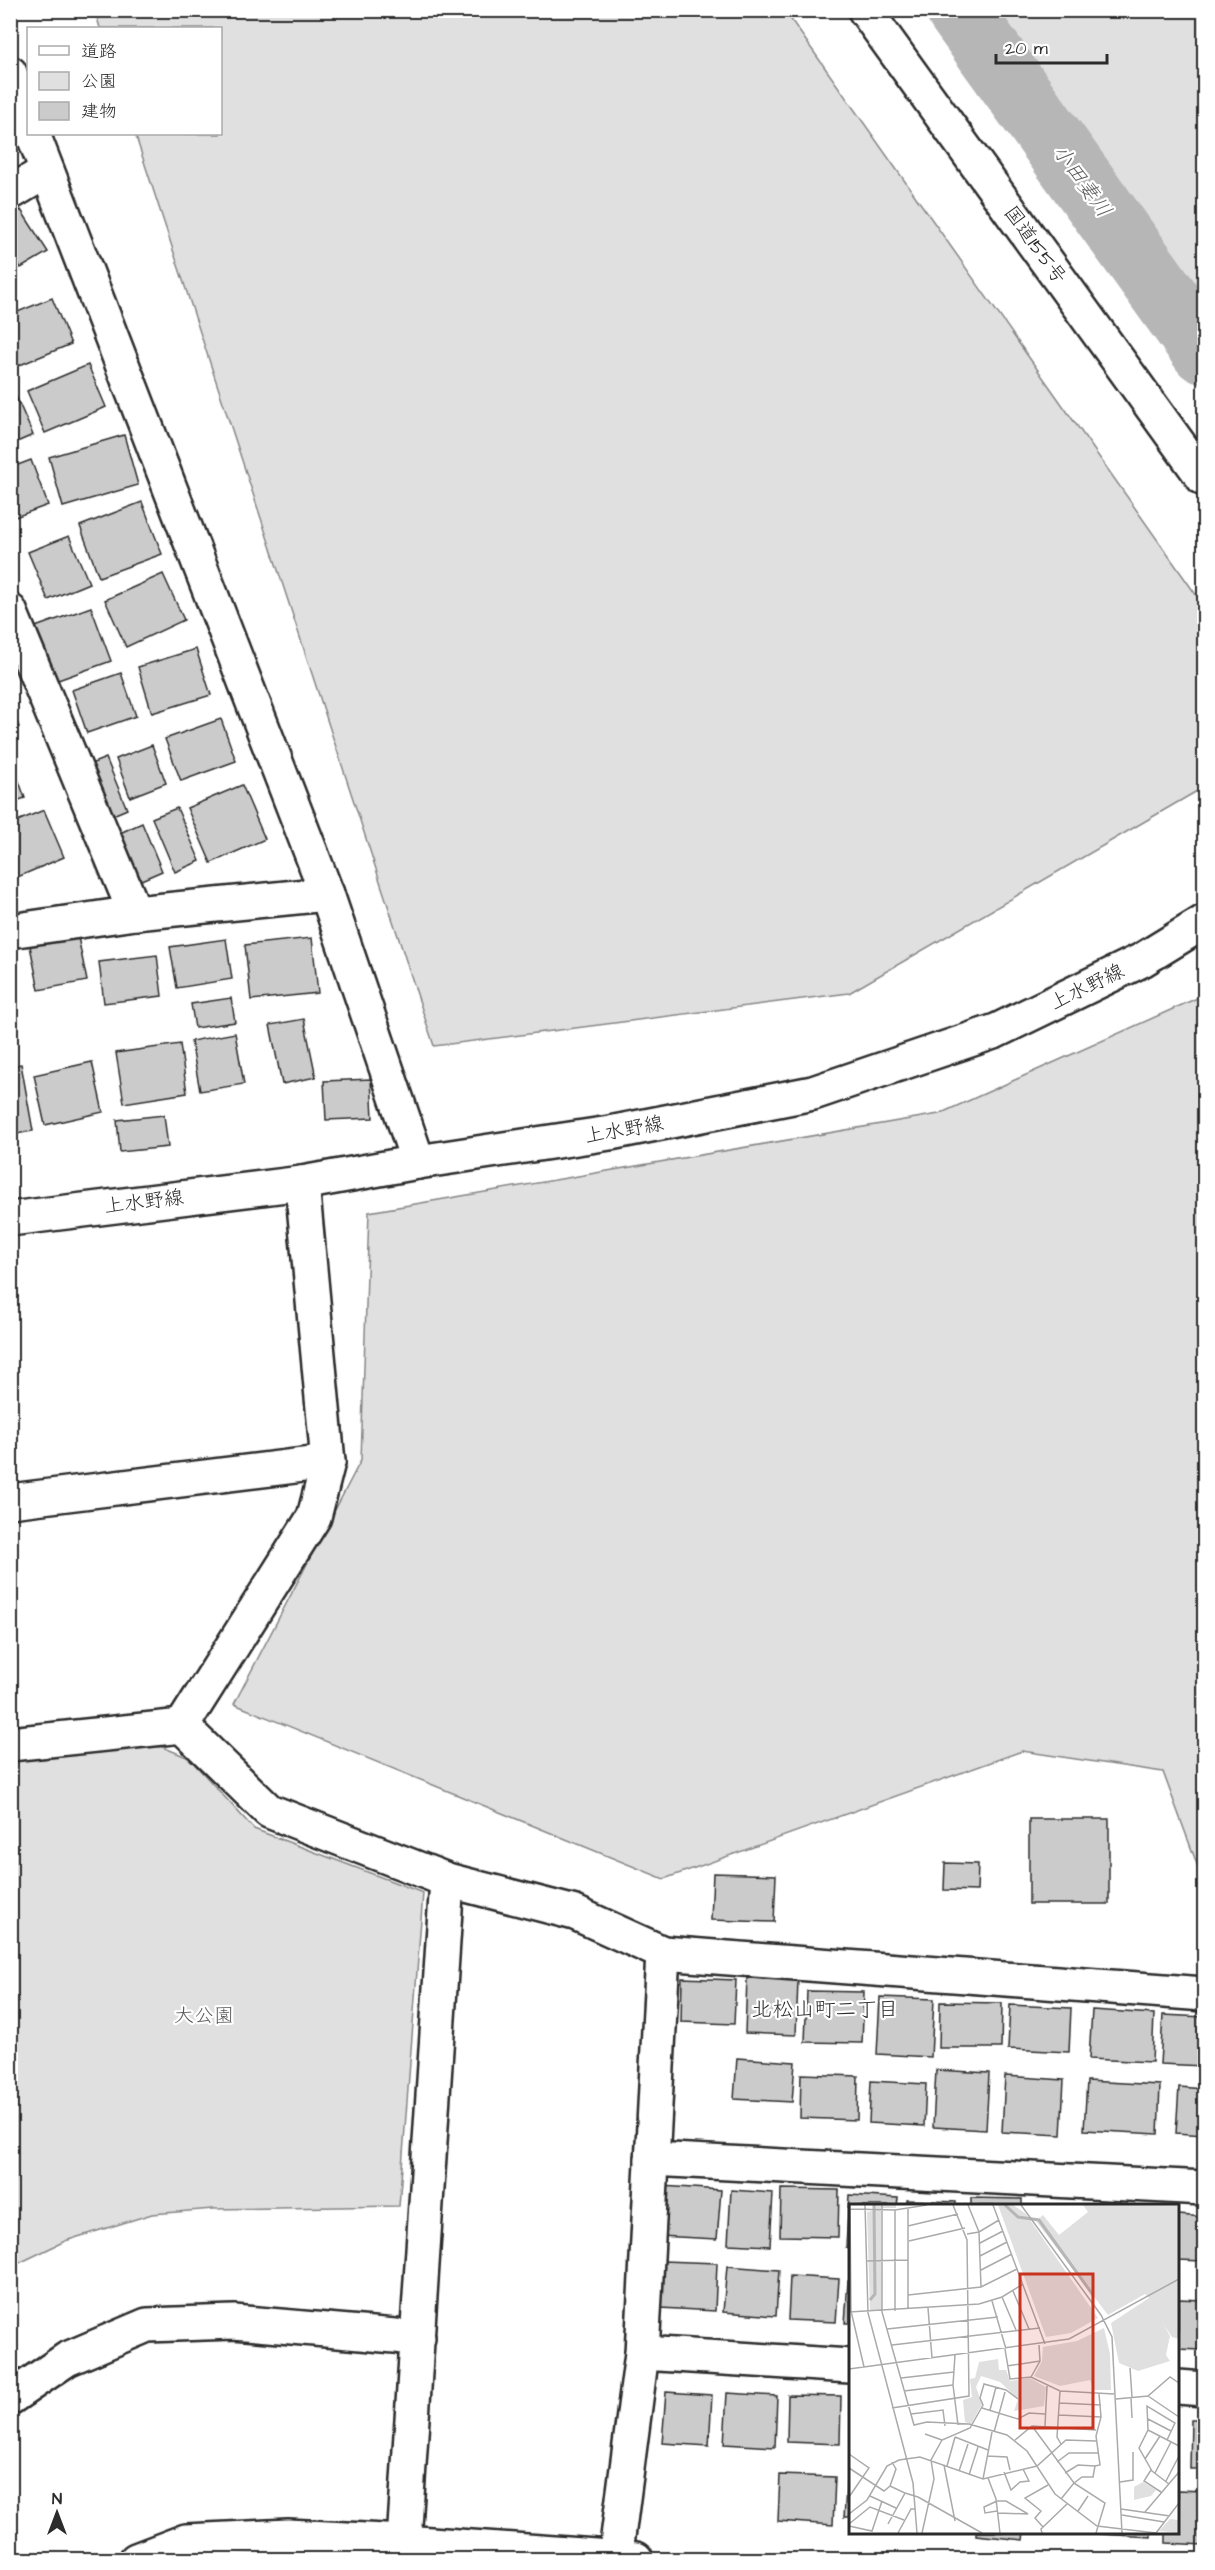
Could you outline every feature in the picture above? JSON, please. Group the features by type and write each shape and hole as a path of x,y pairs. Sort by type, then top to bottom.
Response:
{"main road":[{"name":"国道155号","path":"865,10 1204,479"},
{"path":"10,74 27,119"},
{"path":"33,135 327,894 418,1162"},
{"path":"10,193 46,171"},
{"path":"10,612 135,913"},
{"path":"10,931 135,913 327,894"},
{"name":"上水野線","path":"10,1219 302,1183 418,1162 610,1133 813,1093 996,1031 1142,960 1204,922"},
{"path":"182,1726 314,1517 328,1462 302,1183"},
{"path":"10,1501 328,1462"},
{"path":"10,1744 182,1726"},
{"path":"182,1726 269,1811 447,1880 575,1913 663,1953 1204,1994"},
{"path":"404,2542 447,1880"},
{"path":"136,2559 288,2536 404,2542 623,2559 642,2353 663,1953"},
{"path":"652,2159 1204,2188"},
{"path":"10,2398 67,2359 147,2325 234,2322 418,2338"},
{"path":"642,2353 849,2366"},
{"path":"1179,2387 1204,2389"}],"green space":[{"path":"95,11 785,11 1204,606 1204,787 849,993 434,1046 135,135 222,135 222,27 100,27"},
{"path":"954,11 1204,11 1204,325 1115,195"},
{"path":"1204,995 1204,1883 1163,1772 1022,1751 664,1879 234,1704 361,1460 369,1212 939,1114"},
{"name":"大公園","path":"160,1746 189,1758 254,1829 423,1893 399,2206 213,2209 152,2214 65,2241 11,2267 11,1762"}],"building":[{"path":"21,210 48,252 21,268 10,252 10,217"},
{"path":"52,298 71,344 15,367 10,357 10,315"},
{"path":"88,365 106,407 45,433 27,391"},
{"path":"10,387 12,387 33,435 10,445"},
{"path":"124,435 138,485 63,507 49,457"},
{"path":"31,460 48,505 10,519 10,468"},
{"path":"142,502 162,554 99,577 80,526"},
{"path":"69,536 89,583 48,600 28,552"},
{"path":"163,574 184,620 126,647 105,600"},
{"path":"91,607 111,661 47,684 27,630"},
{"path":"196,649 211,695 152,713 138,667"},
{"path":"121,673 136,716 87,733 72,690"},
{"path":"10,706 19,727 10,730"},
{"path":"221,719 236,761 181,781 165,739"},
{"path":"152,745 166,783 130,797 116,759"},
{"path":"10,756 25,798 10,803"},
{"path":"106,758 127,809 99,821 78,769"},
{"path":"242,785 265,839 211,863 187,808"},
{"path":"177,808 200,861 175,872 152,818"},
{"path":"44,810 64,857 13,879 10,873 10,824"},
{"path":"142,823 162,871 132,884 111,837"},
{"path":"78,937 87,981 39,990 30,946"},
{"path":"312,938 318,993 251,1000 245,945"},
{"path":"226,939 232,979 177,988 170,947"},
{"path":"157,955 162,996 104,1003 99,962"},
{"path":"10,988 15,1012 10,1013"},
{"path":"231,998 235,1022 195,1028 191,1004"},
{"path":"304,1019 316,1077 282,1084 270,1025"},
{"path":"235,1033 244,1084 200,1091 191,1041"},
{"path":"180,1044 187,1093 124,1103 116,1053"},
{"path":"92,1062 103,1112 45,1125 34,1075"},
{"path":"21,1064 33,1131 10,1135 10,1066"},
{"path":"371,1079 373,1118 326,1120 324,1081"},
{"path":"164,1115 168,1147 120,1152 117,1120"},
{"path":"1029,1819 1109,1819 1109,1904 1029,1904"},
{"path":"945,1863 978,1864 977,1891 944,1890"},
{"path":"713,1873 776,1875 774,1922 711,1920"},
{"path":"682,1978 736,1980 734,2024 681,2022"},
{"path":"747,1978 798,1980 796,2035 745,2033"},
{"path":"807,1991 864,1992 862,2043 805,2042"},
{"path":"880,1997 934,1999 931,2057 877,2054"},
{"path":"940,2002 1002,2003 1001,2048 939,2048"},
{"path":"1010,2005 1071,2008 1069,2052 1008,2049"},
{"path":"1092,2010 1154,2014 1152,2062 1089,2059"},
{"path":"1163,2015 1204,2017 1204,2066 1160,2064"},
{"path":"737,2058 795,2062 792,2102 734,2099"},
{"path":"936,2070 989,2073 986,2130 933,2127"},
{"path":"801,2074 858,2076 857,2120 800,2118"},
{"path":"1005,2076 1064,2080 1061,2135 1002,2132"},
{"path":"871,2081 926,2084 924,2126 869,2123"},
{"path":"1087,2081 1160,2085 1158,2134 1084,2130"},
{"path":"1179,2087 1204,2089 1204,2135 1176,2133"},
{"path":"662,2186 721,2190 717,2239 659,2236"},
{"path":"781,2189 839,2190 838,2237 780,2236"},
{"path":"731,2190 773,2193 770,2246 728,2244"},
{"path":"849,2195 898,2198 897,2204 849,2204 849,2248 846,2247"},
{"path":"971,2198 1022,2199 1022,2204 971,2204"},
{"path":"907,2200 956,2202 956,2204 907,2204"},
{"path":"1179,2215 1204,2217 1204,2261 1179,2260"},
{"path":"663,2261 717,2263 715,2311 660,2308"},
{"path":"727,2266 779,2270 776,2316 723,2312"},
{"path":"790,2276 839,2279 836,2322 788,2320"},
{"path":"848,2281 849,2281 849,2323 845,2323"},
{"path":"1179,2299 1203,2300 1200,2350 1179,2349"},
{"path":"666,2392 712,2395 709,2446 662,2443"},
{"path":"727,2393 777,2396 775,2447 724,2444"},
{"path":"788,2395 841,2396 840,2444 787,2442"},
{"path":"1191,2419 1204,2419 1204,2469 1190,2469"},
{"path":"780,2475 835,2477 833,2525 778,2521"},
{"path":"847,2476 849,2476 849,2517 844,2517"},
{"path":"1179,2490 1204,2491 1204,2545 1166,2543 1166,2534 1179,2534"},
{"path":"976,2534 1024,2534 1023,2540"},
{"path":"1100,2534 1151,2534 1151,2537"}],"waterway":[{"name":"小田妻川","path":"959,10 1204,351"}],"district":[{"name":"北松山町二丁目","path":"825,2009"}]}
